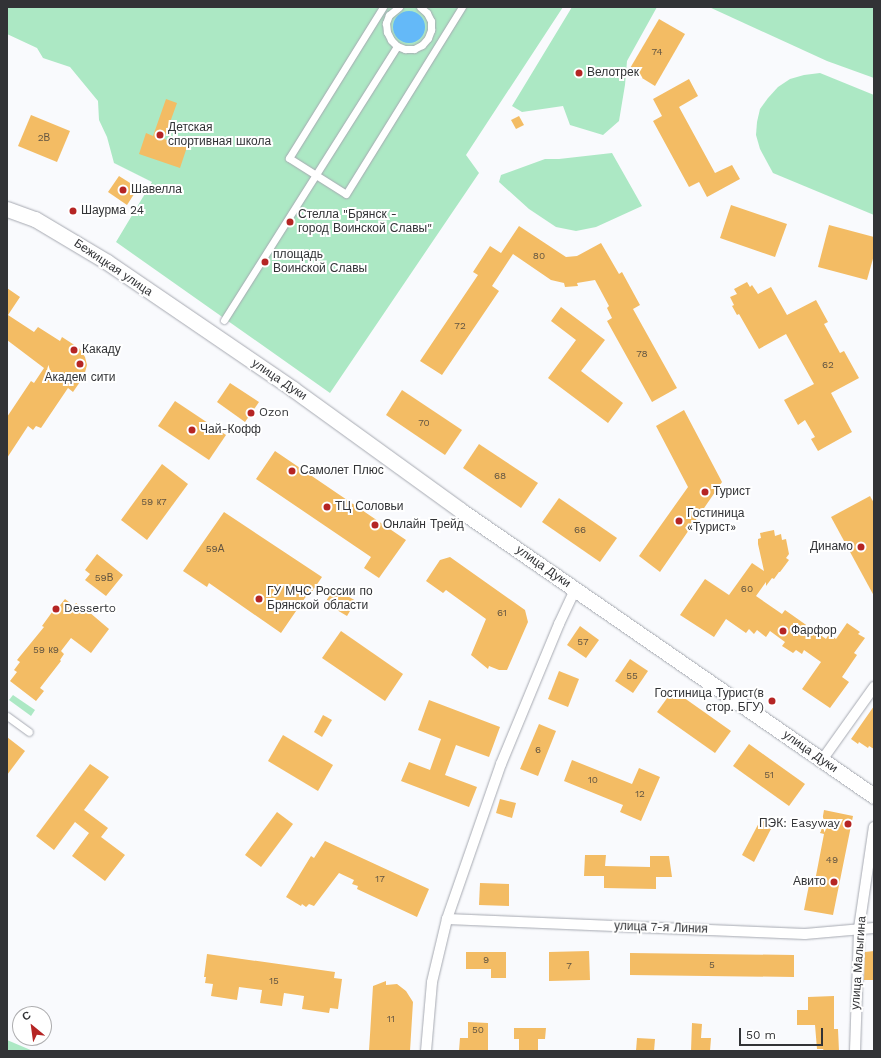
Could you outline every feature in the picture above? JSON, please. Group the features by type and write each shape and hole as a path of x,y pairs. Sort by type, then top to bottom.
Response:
{"main road":[{"name":"Бежицкая улица","path":"7,209 35,219 70,239 107,262 214,336"},
{"name":"улица Дуки","path":"214,336 293,389 575,590 874,796"}],"street":[{"path":"399,7 389,15 386,23 387,32 391,40 397,46 406,49 414,49 422,45 428,38 431,30 431,21 427,13 420,7"},
{"path":"389,15 382,9 289,158 346,194 462,7"},
{"path":"428,38 439,45"},
{"path":"224,320 397,46"},
{"path":"426,1051 432,982 447,919 501,764 575,590"},
{"path":"822,760 874,687"},
{"path":"7,716 29,732"},
{"name":"улица Малыгина","path":"855,1051 859,928 874,828"},
{"name":"улица 7-я Линия","path":"447,919 805,934 859,928 874,928"}],"green space":[{"path":"7,7 563,7 466,155 479,173 330,393 116,242 152,182 114,163 107,137 99,120 98,101 70,67 43,58 37,48 7,34"},
{"name":"Велотрек","path":"572,7 657,7 627,61 619,121 603,135 570,125 563,106 522,112 512,106"},
{"path":"709,7 874,7 874,78 827,61"},
{"path":"820,73 874,95 874,215 773,173 760,149 756,135 757,122 760,109 768,98 778,87 790,79"},
{"path":"612,153 642,206 596,227 576,231 556,227 529,209 499,182 501,175 545,159 559,159"},
{"path":"13,695 35,710 31,716 9,700"},
{"path":"7,1040 12,1042 12,1046 21,1046 33,1051 7,1051"}],"water":[{"path":"406,11 412,11 422,18 425,27 424,33 418,40 412,43 406,43 396,36 393,30 393,24 400,14"}],"building":[{"path":"659,19 685,34 655,86 629,70"},
{"path":"689,79 698,96 679,107 715,173 732,165 740,179 707,197 699,182 689,187 653,121 662,116 653,99"},
{"name":"Детская спортивная школа","path":"166,99 177,103 164,139 187,147 180,168 139,154 146,133 153,136"},
{"path":"31,115 70,131 57,162 18,146"},
{"path":"519,116 524,125 516,129 511,120"},
{"name":"Шавелла","path":"119,176 138,188 127,205 108,192"},
{"path":"731,205 787,224 775,257 720,238"},
{"path":"829,225 874,237 874,255 867,280 818,267"},
{"path":"519,226 566,257 577,256 601,243 619,274 622,272 640,305 633,309 677,388 652,402 607,321 612,318 607,308 609,306 595,280 577,283 578,286 565,287 564,283 551,280 513,254 492,286 499,291 442,375 420,361 478,275 473,272 490,246 501,253"},
{"path":"747,282 750,287 752,285 758,294 771,287 787,315 816,300 828,322 824,324 840,353 844,351 859,378 831,393 852,432 818,451 811,439 815,437 805,420 798,425 784,400 814,384 786,334 759,349 739,314 737,315 732,306 734,305 730,297 737,294 734,289"},
{"path":"7,288 20,297 8,315 34,332 38,327 60,341 62,337 79,348 85,357 87,365 84,376 73,392 68,388 41,428 36,426 33,430 28,426 7,458 7,417 31,381 34,383 44,368 7,340"},
{"path":"561,307 605,340 581,371 623,403 608,423 548,378 576,340 551,321"},
{"path":"230,383 259,402 245,422 217,402"},
{"path":"402,390 462,430 445,455 386,415"},
{"name":"Чай-Кофф","path":"175,401 226,435 209,460 158,426"},
{"name":"Гостиница «Турист»","path":"684,410 722,482 660,572 639,556 688,487 656,426"},
{"path":"479,444 538,483 521,508 463,468"},
{"name":"ТЦ Соловьи","path":"275,451 406,540 379,578 364,568 371,557 256,479"},
{"path":"162,464 188,484 147,540 121,520"},
{"name":"Динамо","path":"870,496 874,503 874,596 831,517"},
{"path":"559,498 617,538 600,562 542,522"},
{"path":"224,512 322,577 309,596 307,595 281,633 209,583 207,587 183,571"},
{"path":"774,530 775,536 781,534 782,540 786,539 789,554 786,558 789,560 774,579 772,578 766,586 766,582 756,596 782,614 785,610 826,639 829,634 836,639 847,623 860,632 858,634 865,638 854,653 857,655 842,677 849,682 830,708 802,689 821,662 804,650 802,654 796,650 793,653 782,646 785,642 770,631 766,637 757,630 754,634 749,629 746,633 726,619 714,637 680,615 705,579 729,595 752,563 764,571 758,539 761,538 760,533"},
{"path":"97,554 123,575 106,596 85,580 90,574 85,570"},
{"path":"450,557 525,610 528,622 507,670 499,670 489,666 488,669 471,655 486,619 446,590 443,593 426,581 440,560"},
{"path":"334,588 356,601 347,616 325,603"},
{"path":"65,599 74,606 76,603 81,607 82,606 109,629 91,653 71,638 61,651 64,654 60,660 61,661 40,688 44,691 36,701 10,681 17,672 14,670 20,662 17,660 44,627 42,626 55,608 57,609"},
{"path":"580,626 599,640 586,658 567,645"},
{"path":"341,631 403,674 385,701 322,658"},
{"path":"630,659 648,671 633,693 615,681"},
{"path":"559,671 579,679 568,707 548,699"},
{"path":"673,690 731,731 715,753 657,712"},
{"path":"429,700 500,727 489,757 456,745 445,775 477,787 469,807 401,781 409,762 430,770 441,739 418,730"},
{"path":"874,706 874,749 869,746 868,748 859,742 858,744 851,739"},
{"path":"323,715 332,720 322,737 314,732"},
{"path":"539,724 556,731 538,776 520,769"},
{"path":"283,735 333,765 318,791 268,761"},
{"path":"7,737 25,751 7,775"},
{"path":"749,744 805,784 789,806 733,766"},
{"path":"572,760 632,784 639,768 660,777 641,821 620,812 623,805 564,781"},
{"path":"90,764 109,777 84,810 108,828 101,837 125,855 105,881 72,856 89,833 75,822 54,850 36,836"},
{"path":"500,799 516,803 512,818 496,813"},
{"path":"824,810 853,816 833,915 804,910 809,885 814,886 824,834 820,833"},
{"path":"277,812 293,824 261,867 245,855"},
{"path":"762,817 774,823 754,862 742,855"},
{"path":"325,841 429,889 417,917 357,889 358,886 352,884 354,880 339,873 314,906 309,904 306,907 302,904 301,906 286,897 311,856 314,858"},
{"path":"585,855 606,855 605,866 650,867 650,856 669,856 672,877 656,877 656,889 604,888 604,876 584,876"},
{"path":"480,883 509,884 509,906 479,905"},
{"path":"589,951 590,980 549,981 549,952"},
{"path":"874,951 874,980 864,980 865,952"},
{"path":"466,952 506,952 506,978 491,978 491,969 466,969"},
{"path":"630,953 794,955 794,977 630,975"},
{"path":"207,954 335,972 334,978 342,979 338,1009 330,1008 329,1013 302,1009 304,996 284,993 282,1006 260,1003 262,990 239,987 237,1000 211,996 213,984 205,983 206,977 204,977"},
{"path":"386,981 386,985 397,984 406,991 413,1002 410,1051 369,1051 373,986"},
{"path":"834,996 834,1029 838,1029 839,1051 824,1051 823,1049 817,1049 815,1025 797,1025 797,1010 808,1010 808,997"},
{"path":"468,1022 488,1023 488,1051 459,1051 460,1038 468,1038"},
{"path":"692,1023 702,1024 701,1038 711,1038 710,1051 691,1051"},
{"path":"514,1028 546,1028 545,1039 538,1039 538,1051 519,1051 519,1039 514,1039"},
{"path":"637,1038 655,1039 654,1051 636,1051"}],"place":[{"name":"Велотрек","path":"579,73"},
{"name":"Детская спортивная школа","path":"160,135"},
{"name":"Шавелла","path":"123,190"},
{"name":"Шаурма 24","path":"73,211"},
{"name":"Стелла \"Брянск - город Воинской Славы\"","path":"290,222"},
{"name":"площадь Воинской Славы","path":"265,262"},
{"name":"Какаду","path":"74,350"},
{"name":"Академ сити","path":"80,364"},
{"name":"Ozon","path":"251,413"},
{"name":"Чай-Кофф","path":"192,430"},
{"name":"Самолет Плюс","path":"292,471"},
{"name":"Турист","path":"705,492"},
{"name":"ТЦ Соловьи","path":"327,507"},
{"name":"Гостиница «Турист»","path":"679,521"},
{"name":"Онлайн Трейд","path":"375,525"},
{"name":"Динамо","path":"861,547"},
{"name":"ГУ МЧС России по Брянской области","path":"259,599"},
{"name":"Desserto","path":"56,609"},
{"name":"Фарфор","path":"783,631"},
{"name":"Гостиница Турист(в стор. БГУ)","path":"772,701"},
{"name":"ПЭК: Easyway","path":"848,824"},
{"name":"Авито","path":"834,882"}]}
